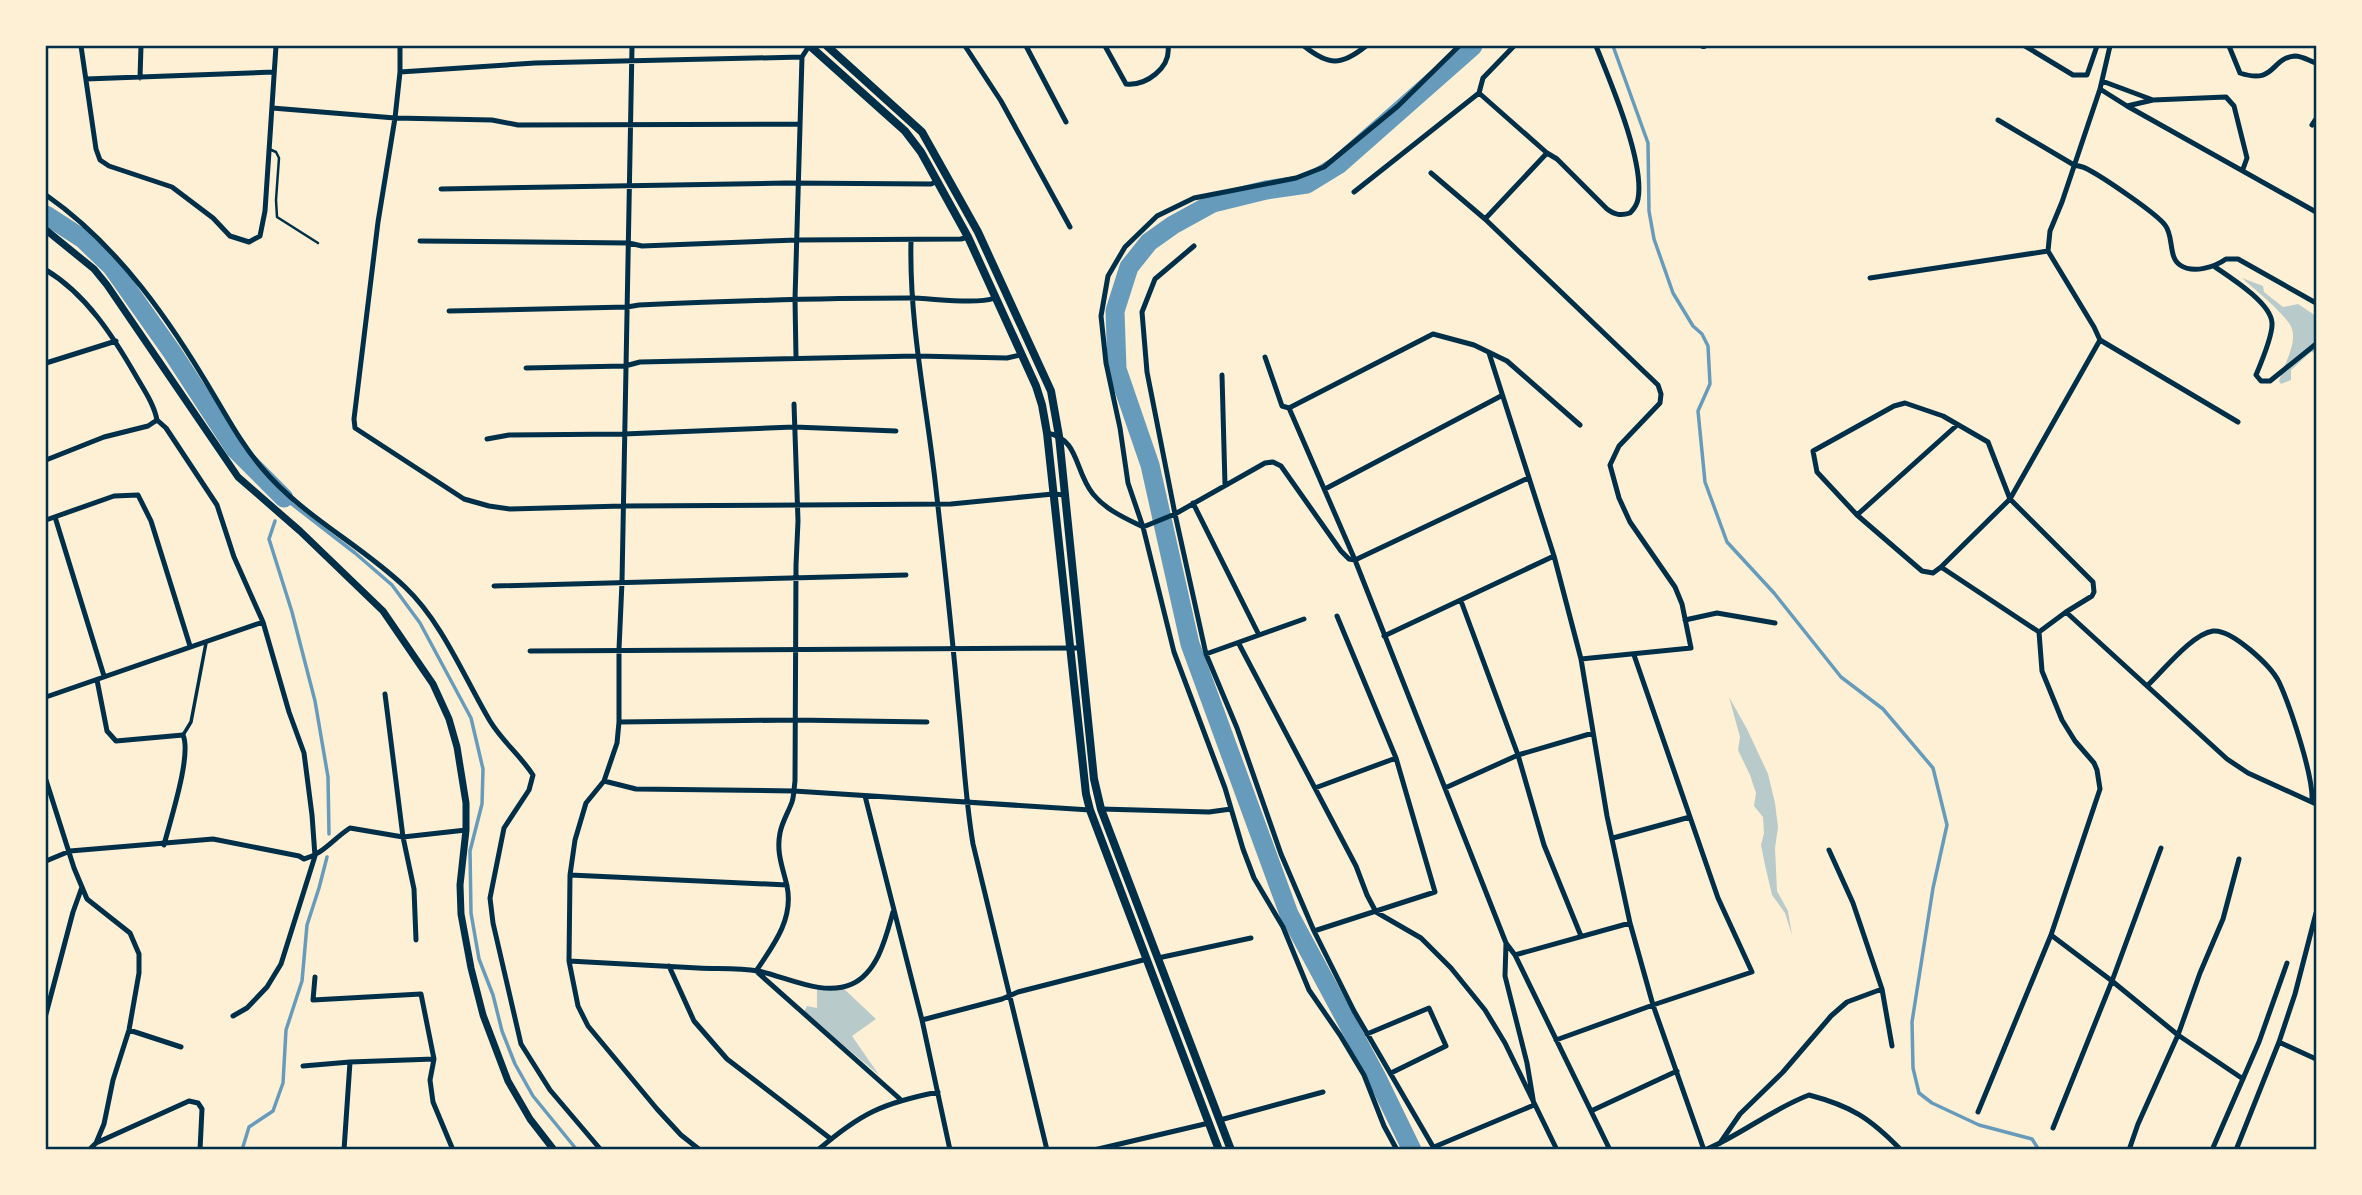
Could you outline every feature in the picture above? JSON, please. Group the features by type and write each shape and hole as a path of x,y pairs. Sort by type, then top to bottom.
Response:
{"main road":[{"path":"809,46 905,131 921,152 968,237 1036,386 1046,433 1070,648 1094,779 1118,868 1147,959 1219,1150"},
{"path":"827,46 922,132 978,232 1051,391 1059,436 1081,648 1086,794 1090,810 1158,958 1231,1150"},
{"path":"938,181 948,175"},
{"path":"46,230 94,269 107,285 238,477 383,611 433,684 449,719 462,773 466,830 460,885 461,914 483,1014 499,1061 517,1100 554,1150"},
{"path":"968,237 978,232"},
{"path":"995,298 1005,294"},
{"path":"1020,355 1031,350"},
{"path":"1090,810 1101,808"},
{"path":"1147,959 1158,958"},
{"path":"1209,1123 1220,1121"}],"street":[{"path":"81,46 96,149 100,160 109,166 172,187 203,210 230,236 249,242 260,236 265,211 276,46"},
{"path":"140,78 141,46"},
{"path":"400,46 395,118 378,222 355,428 464,499 510,509 937,504 1065,495"},
{"path":"632,46 619,649 620,722 613,761 604,781 586,803 580,819 570,875 569,961 578,1006 587,1026 657,1109 681,1135 700,1150"},
{"path":"796,358 795,299 802,57 809,46"},
{"path":"965,46 1001,101 1070,227"},
{"path":"1026,46 1066,122"},
{"path":"1105,46 1126,84 1136,85 1146,81 1162,67 1169,51 1168,46"},
{"path":"1304,46 1319,58 1330,61 1347,59 1366,46"},
{"path":"1397,1150 1384,1126 1364,1075 1309,990 1283,927 1254,878 1226,788 1174,652 1143,527 1128,483 1105,363 1101,316 1108,276 1125,247 1157,216 1194,198 1296,178 1324,167 1398,106 1459,46"},
{"path":"1354,192 1479,93 1483,78 1514,46"},
{"path":"1479,93 1557,159 1614,214 1630,213 1636,207 1639,185 1634,158 1618,99 1596,46"},
{"path":"2025,46 2079,76 2087,75 2097,46"},
{"path":"2110,46 2100,89 2063,202 2050,231 2048,251 2100,340 2238,422"},
{"path":"2229,46 2240,73 2252,77 2265,76 2287,59 2297,56 2316,63"},
{"path":"400,72 535,63 802,57"},
{"path":"86,79 274,72"},
{"path":"2102,80 2153,100"},
{"path":"2100,89 2316,212"},
{"path":"2127,106 2153,100 2226,97 2234,106 2247,158 2242,169"},
{"path":"272,108 395,118 492,120 518,125 800,124"},
{"path":"2312,125 2316,119"},
{"path":"1998,120 2074,165 2087,168 2165,224 2172,237 2175,261 2181,266 2215,267 2226,259 2238,259 2316,303"},
{"path":"1485,219 1547,153"},
{"path":"1431,173 1485,219 1658,385 1661,394 1660,403 1615,452 1610,465 1619,499 1630,522 1675,587 1691,648 1581,659"},
{"path":"441,190 799,183 931,184 938,181"},
{"path":"46,195 133,275 215,397 233,429 263,469 296,502 405,586 428,613 492,723 533,775 529,790 504,828 490,898 498,949 521,1044 550,1090 601,1150"},
{"path":"420,241 629,243 642,246 968,237"},
{"path":"911,240 911,298 954,650 973,844 1047,1150"},
{"path":"1194,246 1155,279 1142,312 1147,372 1206,654 1237,728 1281,854 1314,930 1354,1011 1434,1148 1534,1105"},
{"path":"1870,278 2048,251"},
{"path":"2215,267 2241,285 2270,312 2273,325 2256,375 2261,381 2270,381 2316,344"},
{"path":"46,270 68,285 116,341 151,402 157,420 166,428 217,505 234,556 264,622 289,712 304,753 318,855"},
{"path":"449,311 627,307 795,299 995,298"},
{"path":"1265,357 1282,406 1289,408 1433,334 1496,354 1580,425"},
{"path":"2039,632 2092,596 2093,582 2010,499 1988,442 1956,426 1943,416 1900,404 1813,451 1817,472 1857,515 1922,571 1933,573 2010,499 2100,340"},
{"path":"46,363 116,341"},
{"path":"1489,353 1553,556 1581,659 1607,816 1630,923 1653,1005 1704,1150 1790,1102 1809,1095 1850,1108 1872,1121 1900,1150"},
{"path":"526,368 625,366 640,362 917,356 1007,358 1020,355"},
{"path":"1222,375 1225,485"},
{"path":"1325,489 1501,397"},
{"path":"756,971 784,925 788,897 787,885 780,867 780,832 794,791 798,505 794,404"},
{"path":"1289,408 1355,559 1506,943 1610,1150"},
{"path":"46,460 104,437 148,426 157,420"},
{"path":"1857,515 1956,426"},
{"path":"487,439 509,435 624,435 794,427 896,431"},
{"path":"1046,433 1059,436 1069,444 1086,486 1095,497 1116,513 1143,527 1167,518 1265,463 1273,462 1281,466 1349,559 1355,559 1528,478"},
{"path":"46,520 114,496 138,495 150,521 190,646"},
{"path":"1193,503 1259,635"},
{"path":"55,517 104,676"},
{"path":"1384,636 1553,556"},
{"path":"1941,567 2039,632"},
{"path":"494,586 906,575"},
{"path":"1461,601 1518,755 1545,845 1581,936"},
{"path":"2066,612 2227,760 2248,773 2314,803"},
{"path":"1685,620 1717,613 1775,623"},
{"path":"1314,930 1435,892 1396,758 1337,616"},
{"path":"1206,654 1304,619"},
{"path":"46,697 264,622"},
{"path":"2148,685 2199,635 2217,631 2236,638 2270,669 2278,681 2307,767 2314,803"},
{"path":"1978,1112 2051,935 2100,789 2097,770 2062,720 2047,684 2042,671 2039,632"},
{"path":"183,735 191,722 207,641"},
{"path":"1239,644 1356,866 1376,912 1421,938 1451,968 1485,1010 1557,1150"},
{"path":"530,650 1081,648"},
{"path":"1556,1041 1752,972 1718,898 1634,655"},
{"path":"97,680 107,731 116,741 183,735"},
{"path":"385,694 403,837 414,889 416,940"},
{"path":"620,722 927,722"},
{"path":"1445,788 1518,755 1593,733"},
{"path":"164,845 186,756 183,735"},
{"path":"1315,788 1396,758"},
{"path":"46,780 87,899 130,933 139,954 139,973 129,1030 104,1124 96,1143"},
{"path":"604,781 636,789 794,791 1090,810"},
{"path":"865,796 922,1020 950,1150"},
{"path":"1101,808 1209,812 1231,809"},
{"path":"1613,838 1690,817"},
{"path":"233,1016 247,1008 260,994 281,964 318,855 334,838 350,828 403,837 466,830"},
{"path":"46,861 69,851 213,839 304,859 318,855"},
{"path":"2053,1128 2112,981 2161,848"},
{"path":"1829,850 1853,903 1882,989 1892,1046"},
{"path":"2129,1150 2223,919 2239,859"},
{"path":"570,875 787,885"},
{"path":"46,1014 82,887"},
{"path":"569,961 756,971 833,989 855,983 868,971 886,939 893,912"},
{"path":"2236,1150 2279,1042 2295,994 2316,913"},
{"path":"1514,955 1630,923"},
{"path":"2051,935 2178,1035 2243,1079"},
{"path":"1158,958 1251,938"},
{"path":"1506,943 1505,976 1527,1063 1534,1105"},
{"path":"922,1020 1002,999 1017,992 1147,959"},
{"path":"2211,1150 2273,1009 2287,962"},
{"path":"669,966 694,1021 727,1059 831,1139"},
{"path":"756,971 900,1099"},
{"path":"315,977 313,1000 421,994 433,1059 430,1080 433,1102 453,1150"},
{"path":"1720,1143 1740,1114 1783,1072 1831,1016 1847,1002 1882,989"},
{"path":"1367,1034 1429,1008 1446,1046 1391,1073"},
{"path":"129,1030 181,1047"},
{"path":"2279,1042 2316,1059"},
{"path":"303,1066 433,1059"},
{"path":"344,1150 350,1062"},
{"path":"1591,1111 1677,1071"},
{"path":"818,1150 856,1120 878,1108 900,1099 938,1092"},
{"path":"1220,1121 1322,1092"},
{"path":"89,1150 96,1143 189,1101 198,1103 202,1109 200,1150"},
{"path":"1094,1150 1119,1147 1209,1123"},
{"path":"1720,1143 1728,1150"}],"lane":[{"path":"269,149 276,152 279,158 277,217 318,243"}],"shaded area":[{"path":"2242,278 2263,286 2264,292 2283,307 2298,304 2316,316 2316,353 2311,352 2291,370 2291,380 2281,384 2279,381 2291,348 2292,329 2278,310"},
{"path":"1729,697 1768,774 1778,827 1775,848 1777,891 1788,911 1792,935 1785,913 1772,895 1761,845 1764,833 1763,817 1754,806 1756,793 1738,750 1740,737"},
{"path":"817,986 843,988 876,1019 852,1036 879,1075 804,1012 807,1006 817,1008"}],"waterway":[{"path":"1412,1150 1376,1076 1289,914 1190,644 1150,465 1117,369 1115,311 1129,267 1149,242 1213,203 1266,190 1307,184 1338,165 1473,46"},
{"path":"1613,46 1648,143 1649,211 1654,239 1673,293 1708,346 1710,384 1698,411 1705,482 1727,542 1774,593 1841,677 1883,709 1933,768 1947,825 1933,888 1912,1022 1913,1068 1919,1093 1932,1103 1979,1125 2032,1139 2039,1150"},
{"path":"46,215 83,239 112,267 172,352 235,449 284,498"},
{"path":"281,504 284,498 392,585 420,623 471,718 483,769 482,804 470,851 471,913 479,959 515,1064 533,1096 577,1150"},
{"path":"275,521 269,539 292,612 315,701 328,777 329,834"},
{"path":"242,1150 249,1127 273,1111 283,1083 286,1030 302,981 307,925 327,857"}]}
